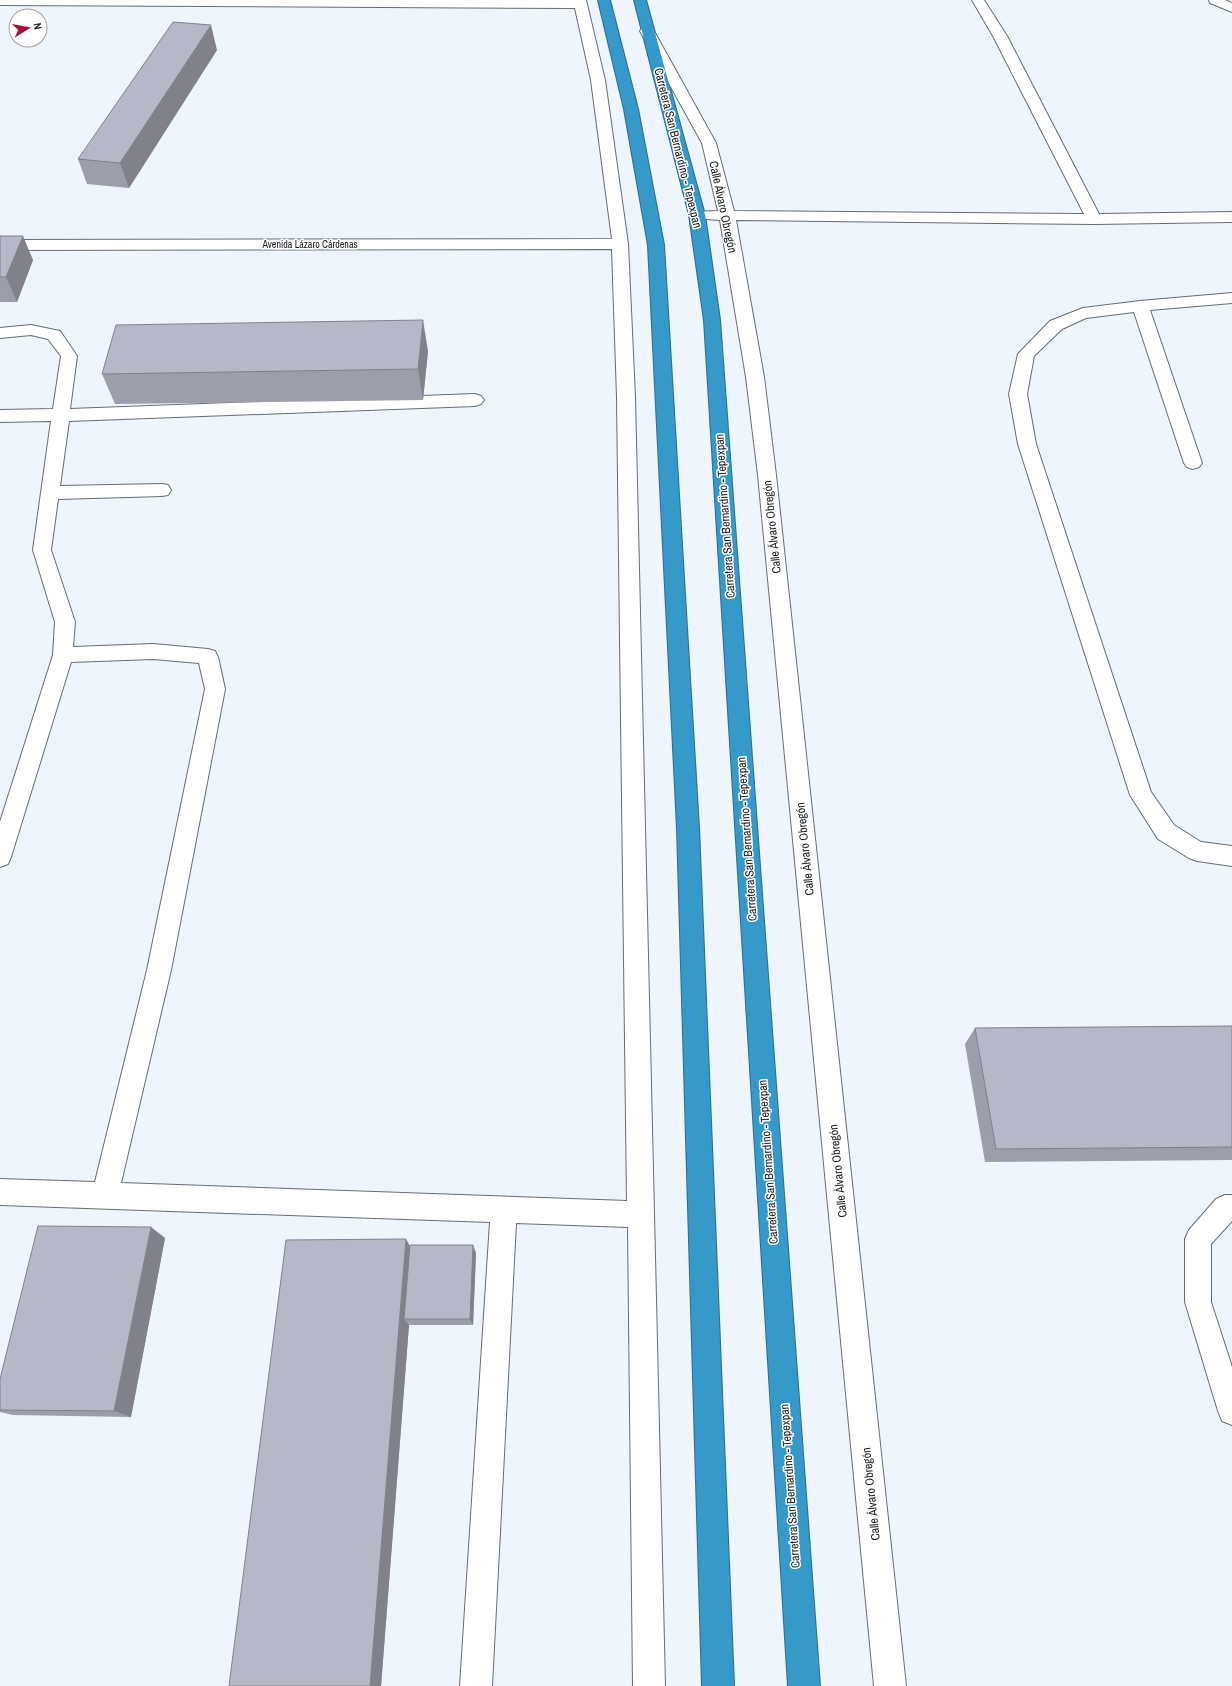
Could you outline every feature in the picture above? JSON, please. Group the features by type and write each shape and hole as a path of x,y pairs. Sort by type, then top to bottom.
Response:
{"highway":[{"path":"604,0 631,109 656,245 688,828 718,1686"},
{"name":"Carretera San Bernardino - Tepexpan","path":"640,0 697,215 712,320 804,1686"}],"street":[{"path":"978,0 1000,36 1094,219"},
{"path":"1215,0 1232,8"},
{"path":"0,1 581,2 598,80 620,244 626,405 649,1686"},
{"name":"Calle Álvaro Obregón","path":"647,30 708,143 727,215 755,377 766,468 890,1686"},
{"path":"697,215 1094,219 1232,216"},
{"name":"Avenida Lázaro Cárdenas","path":"0,245 620,244"},
{"path":"1232,298 1140,306 1083,313 1056,325 1026,354 1018,394 1027,444 1141,795 1166,832 1197,850 1232,856"},
{"path":"1140,306 1193,463"},
{"path":"0,333 31,330 54,335 69,356 42,550 65,622 63,655 0,857"},
{"path":"0,416 475,400"},
{"path":"50,493 162,490"},
{"path":"63,655 141,651 187,653 208,657 215,689 159,970 105,1196"},
{"path":"0,1192 640,1214"},
{"path":"1232,1208 1225,1208 1198,1239 1198,1302 1232,1411"},
{"path":"476,1686 504,1209"}],"building":[{"path":"173,22 211,25 120,163 78,159"},
{"path":"0,236 23,236 6,277 0,277"},
{"path":"423,320 418,369 102,374 116,325"},
{"path":"1232,1026 1232,1147 996,1149 975,1028"},
{"path":"38,1226 151,1227 114,1411 0,1410 0,1379"},
{"path":"406,1239 370,1686 229,1686 286,1240"},
{"path":"410,1245 473,1245 470,1319 404,1319"}]}
